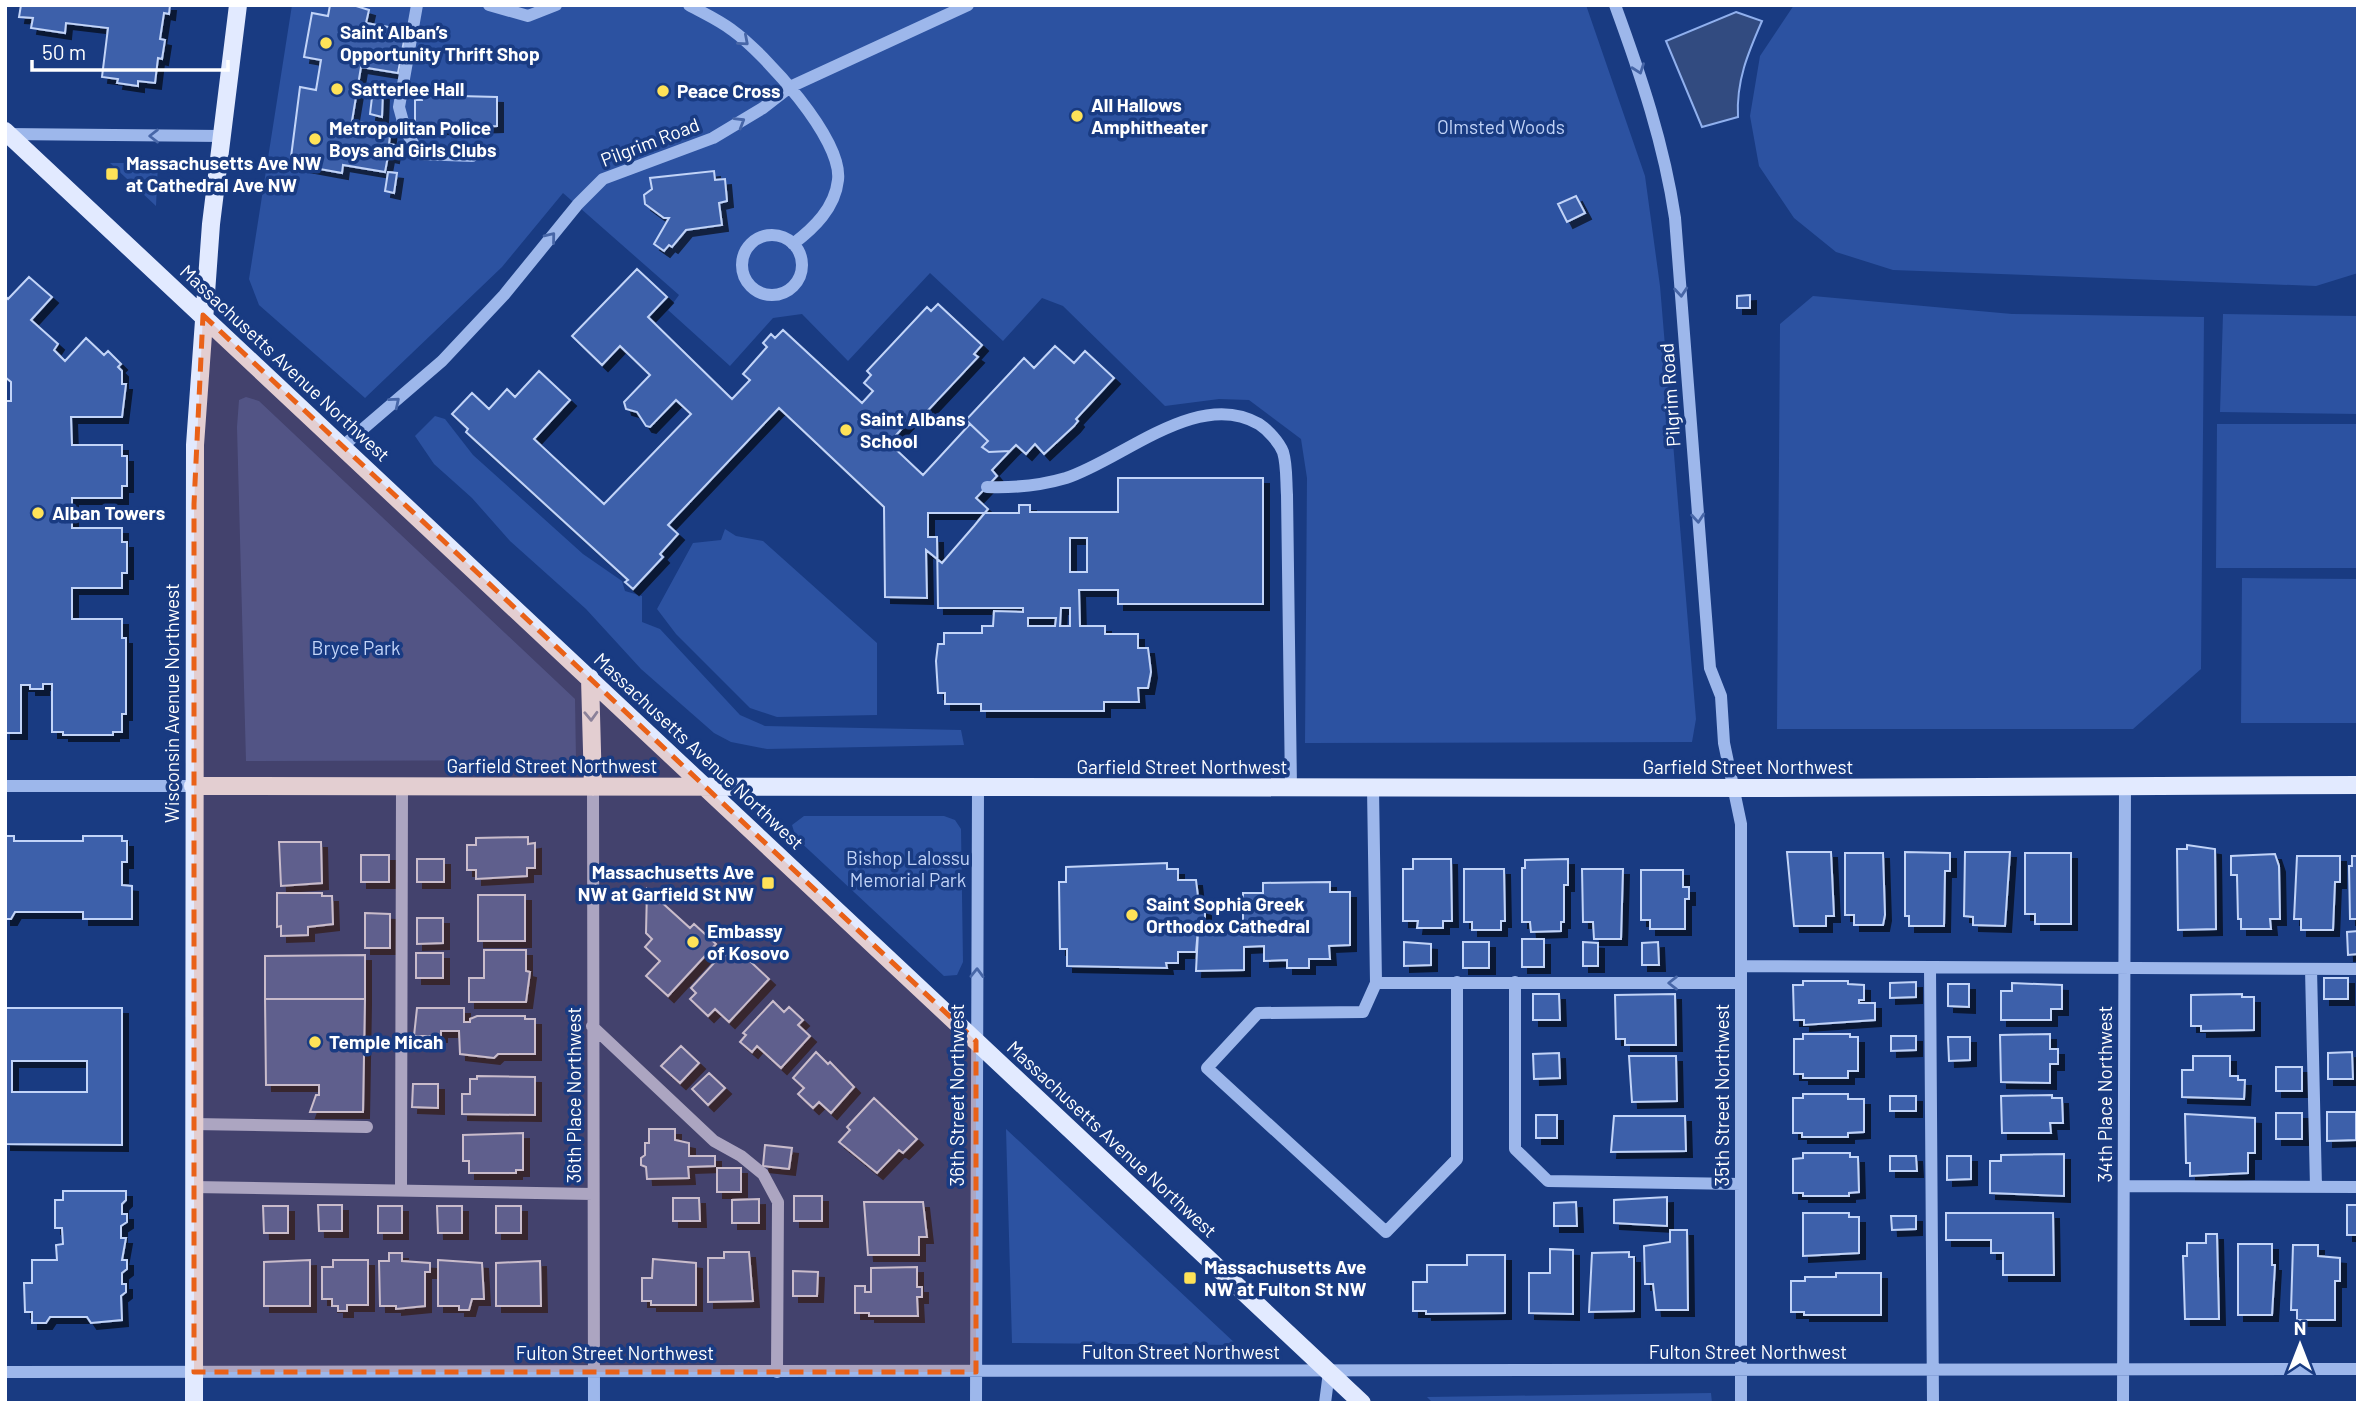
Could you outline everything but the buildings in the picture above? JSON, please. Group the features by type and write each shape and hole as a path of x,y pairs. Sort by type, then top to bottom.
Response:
{"main road":[{"name":"Wisconsin Avenue Northwest","path":"194,1403 195,445 203,315 238,5"},
{"name":"Massachusetts Avenue Northwest","path":"6,133 1362,1403"},
{"path":"590,678 593,787"},
{"name":"Garfield Street Northwest","path":"193,786 1734,788 2358,785"}],"street":[{"path":"417,5 399,107 405,129 419,153 472,156"},
{"path":"489,5 528,16 556,5"},
{"path":"690,5 731,30 769,62 835,150 838,179 829,209 793,244"},
{"name":"Pilgrim Road","path":"343,446 442,361 505,295 578,204 603,179 713,138 763,108 790,87 968,5"},
{"name":"Pilgrim Road","path":"1615,5 1645,86 1669,168 1710,668 1721,696 1724,743 1734,788"},
{"path":"6,133 222,136"},
{"path":"766,236 776,236 793,244 802,262 797,282 781,294 761,293 752,288 743,272 742,263 749,245 766,236"},
{"path":"987,487 1031,487 1068,477 1156,432 1198,418 1243,415 1267,429 1282,451 1286,481 1291,788"},
{"name":"34th Place Northwest","path":"2123,1403 2125,785"},
{"name":"Garfield Street Northwest","path":"5,786 193,786"},
{"path":"401,1191 402,786"},
{"name":"36th Place Northwest","path":"593,787 594,1403"},
{"name":"36th Street Northwest","path":"976,1403 978,788"},
{"path":"1373,788 1376,983 1363,1012 1258,1013 1207,1068 1386,1232 1457,1159 1457,982"},
{"name":"35th Street Northwest","path":"1734,788 1741,824 1741,1403"},
{"path":"1741,966 2358,970"},
{"path":"1930,967 1933,1403"},
{"path":"2311,970 2316,1187"},
{"path":"1516,982 1516,1149 1548,1181 1741,1184"},
{"path":"1376,983 1741,983"},
{"path":"592,1026 714,1141 741,1156 763,1174 778,1202 777,1372"},
{"path":"193,1124 367,1127"},
{"path":"2124,1186 2358,1187"},
{"path":"193,1187 593,1194"},
{"name":"Fulton Street Northwest","path":"5,1372 2358,1369"},
{"path":"1325,1403 1329,1372"}],"highlighted area":[{"path":"203,315 976,1041 976,1372 194,1372 194,504"}],"green space":[{"name":"Olmsted Woods","path":"292,5 1586,5 1645,176 1660,286 1696,719 1692,742 1305,743 1307,478 1301,439 1249,400 1219,399 1165,406 1063,306 1042,298 1003,341 930,273 848,361 802,314 773,318 730,366 668,310 679,295 563,193 502,267 365,398 259,305 249,279"},
{"path":"1794,5 2358,5 2358,273 2316,286 1893,270 1836,252 1794,218 1759,166 1750,116 1760,56"},
{"path":"110,163 158,163 156,206"},
{"path":"1813,296 2012,314 2204,317 2201,669 2133,729 1777,729 1780,324"},
{"path":"2223,314 2358,316 2358,414 2220,412"},
{"name":"Bryce Park","path":"246,397 259,401 575,699 576,760 246,761 237,427 239,400"},
{"path":"435,416 445,419 473,455 583,554 622,581 625,591 642,596 642,622 660,629 740,715 765,726 961,730 964,745 767,749 731,742 714,733 641,669 586,609 510,541 472,498 434,464 415,436"},
{"path":"2217,424 2358,424 2358,568 2216,568"},
{"path":"725,529 736,536 763,541 877,643 877,715 777,717 750,708 676,634 657,609 693,543 721,540"},
{"path":"2242,578 2358,579 2358,723 2241,723"},
{"name":"Bishop Lalossu Memorial Park","path":"804,816 944,816 955,820 961,829 963,962 957,975 944,976 796,838 792,825"},
{"path":"1006,1129 1237,1345 1012,1343"},
{"path":"1711,1393 1712,1403 1433,1403 1427,1397"}],"shaded area":[{"path":"1736,12 1762,21 1741,79 1738,117 1702,127 1666,41"}],"place":[{"name":"Saint Alban’s Opportunity Thrift Shop","path":"326,43"},
{"name":"Satterlee Hall","path":"337,89"},
{"name":"Peace Cross","path":"663,91"},
{"name":"All Hallows Amphitheater","path":"1077,116"},
{"name":"Metropolitan Police Boys and Girls Clubs","path":"315,139"},
{"name":"Massachusetts Ave NW at Cathedral Ave NW","path":"112,174"},
{"name":"Saint Albans School","path":"846,430"},
{"name":"Alban Towers","path":"38,513"},
{"name":"Massachusetts Ave NW at Garfield St NW","path":"768,883"},
{"name":"Saint Sophia Greek Orthodox Cathedral","path":"1132,915"},
{"name":"Embassy of Kosovo","path":"693,942"},
{"name":"Temple Micah","path":"315,1042"},
{"name":"Massachusetts Ave NW at Fulton St NW","path":"1190,1278"}]}
